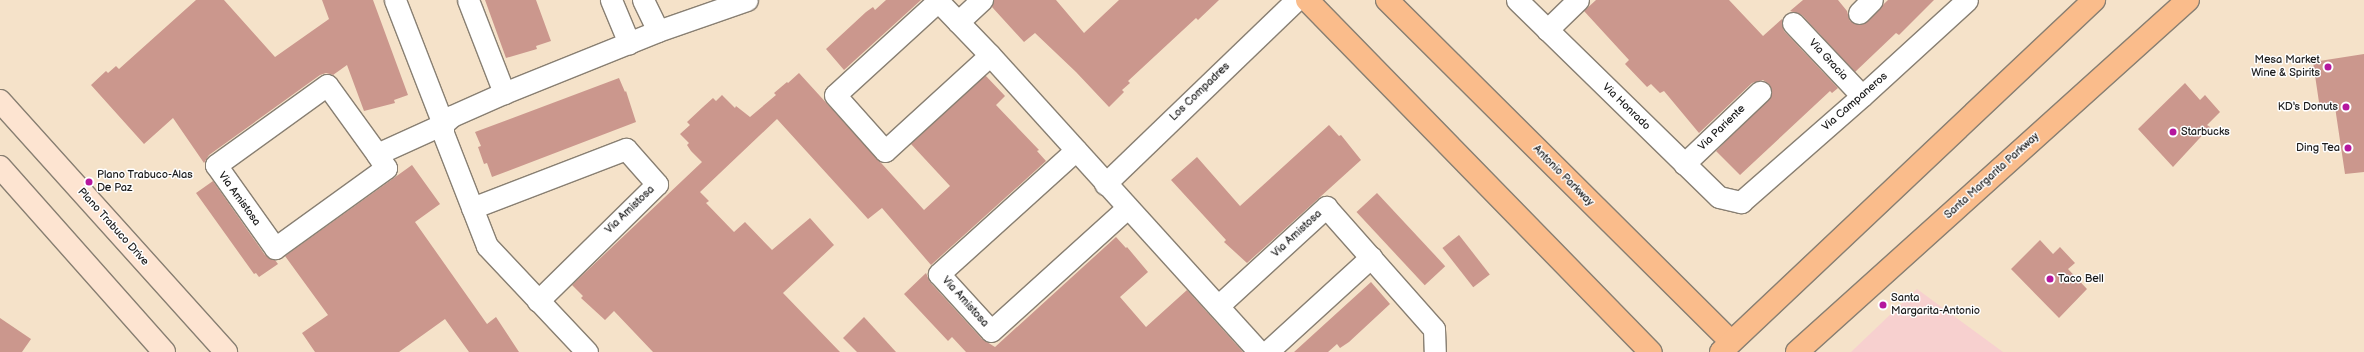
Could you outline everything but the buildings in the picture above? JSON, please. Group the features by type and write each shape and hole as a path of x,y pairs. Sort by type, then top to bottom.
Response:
{"main road":[{"path":"1307,0 1651,352"},
{"name":"Antonio Parkway","path":"1387,0 1731,349"},
{"path":"1731,349 2094,0"},
{"name":"Santa Margarita Parkway","path":"1797,352 2188,0"},
{"name":"Plano Trabuco Drive","path":"0,101 226,352"},
{"path":"0,167 164,352"}],"street":[{"path":"395,0 443,124 443,133 487,246 587,352"},
{"path":"468,0 504,93"},
{"path":"611,0 629,43"},
{"path":"643,0 658,31"},
{"path":"377,154 443,124 452,116 504,93 658,31 744,0"},
{"path":"990,55 885,151 835,95 938,0 990,55 1105,184 1259,352"},
{"path":"958,22 982,0"},
{"name":"Los Compadres","path":"1105,184 1296,0"},
{"name":"Via Honrado","path":"1517,0 1719,197 1741,202"},
{"path":"1547,30 1578,0"},
{"name":"Via Campaneros","path":"1741,202 1862,96 1967,0"},
{"name":"Via Gracia","path":"1793,23 1862,96"},
{"name":"Via Amistosa","path":"327,85 377,154 386,168 275,248 216,166 327,85"},
{"name":"Via Pariente","path":"1684,164 1760,92"},
{"name":"Via Amistosa","path":"472,208 626,149 657,184 538,301"},
{"name":"Via Amistosa","path":"1076,150 939,274 991,331 1127,208"},
{"name":"Via Amistosa","path":"1218,306 1326,207 1434,329 1435,352"},
{"path":"1266,352 1371,257"}],"shaded area":[{"path":"1917,289 2003,352 1851,352"}],"place":[{"name":"Mesa Market Wine & Spirits","path":"2328,67"},
{"name":"KD's Donuts","path":"2346,107"},
{"name":"Starbucks","path":"2173,132"},
{"name":"Ding Tea","path":"2348,148"},
{"name":"Plano Trabuco-Alas De Paz","path":"89,182"},
{"name":"Taco Bell","path":"2050,279"},
{"name":"Santa Margarita-Antonio","path":"1883,305"}]}
